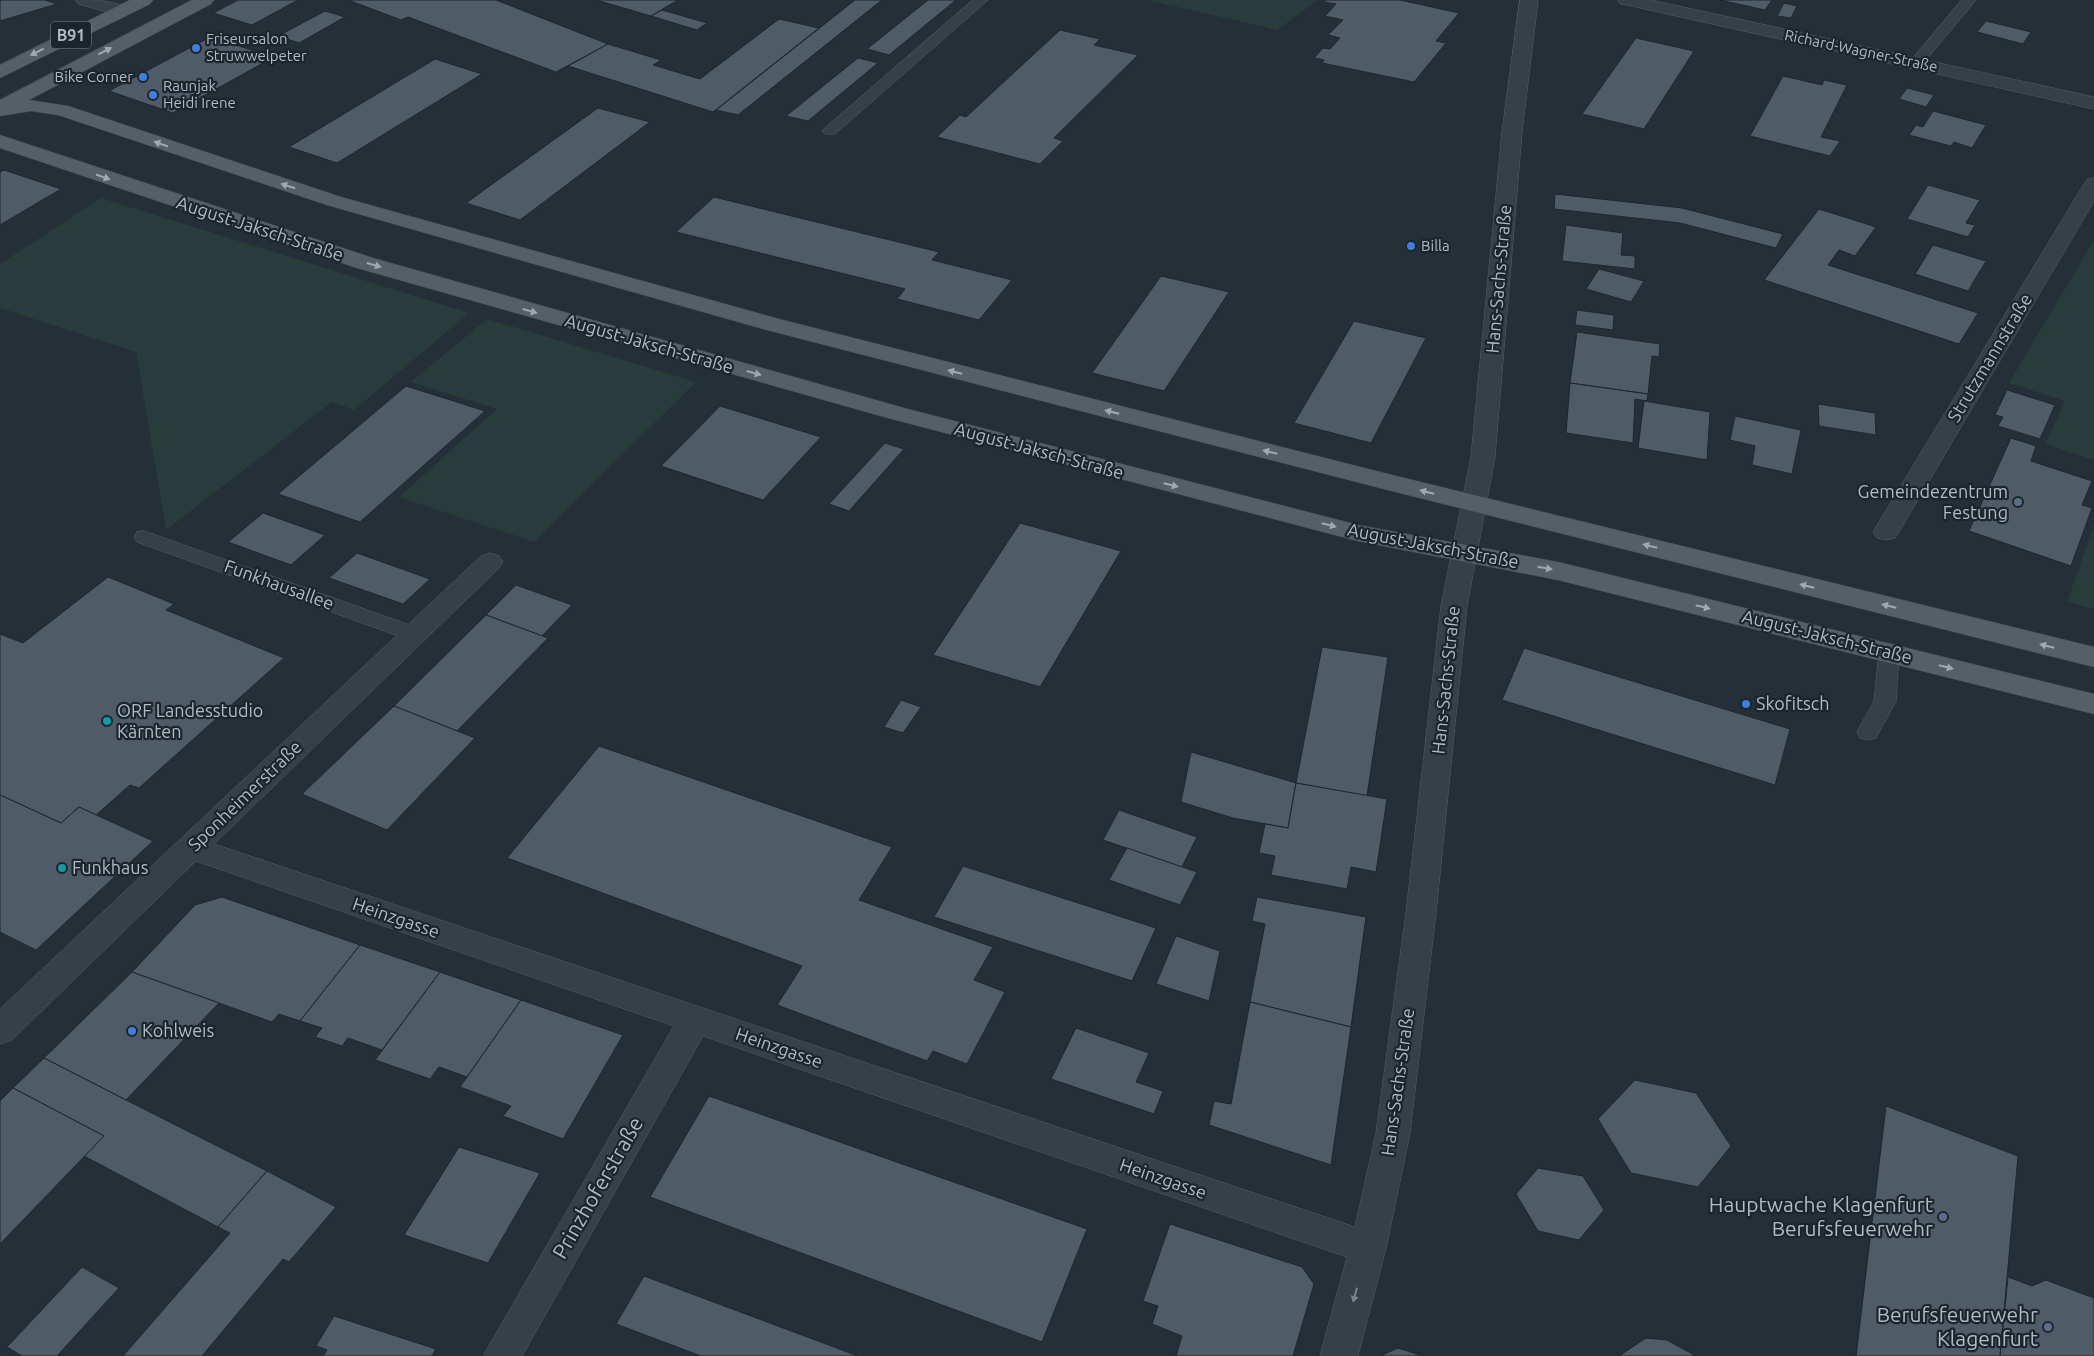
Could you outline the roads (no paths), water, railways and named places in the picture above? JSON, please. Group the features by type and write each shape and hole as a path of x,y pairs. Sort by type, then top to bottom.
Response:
{"main road":[{"name":"B91","path":"0,72 144,0"},
{"name":"B91","path":"0,109 205,0"},
{"path":"0,109 31,104 62,110 334,201 612,281 852,346 1474,504 2094,658"},
{"name":"August-Jaksch-Straße","path":"0,141 365,263 887,411 1358,533 1558,571 2094,704"},
{"path":"0,160 57,161"}],"street":[{"path":"85,0 121,11"},
{"name":"Hans-Sachs-Straße","path":"1339,1356 1368,1248 1393,1133 1422,913 1454,606 1483,457 1512,132 1529,0"},
{"name":"Richard-Wagner-Straße","path":"1627,0 1670,4 1916,63 2094,103"},
{"name":"Strutzmannstraße","path":"1886,532 2094,184"},
{"name":"Sponheimerstraße","path":"1,1027 490,562"},
{"name":"Heinzgasse","path":"191,848 1368,1248"},
{"name":"Prinzhoferstraße","path":"502,1356 695,1020"}],"lane":[{"path":"830,131 981,0"},
{"path":"1916,63 1969,0"},
{"name":"Funkhausallee","path":"144,537 414,634"},
{"path":"1868,732 1885,701 1889,653"}],"place":[{"name":"Friseursalon Struwwelpeter","path":"196,48"},
{"name":"Bike Corner","path":"143,77"},
{"name":"Raunjak Heidi Irene","path":"153,95"},
{"name":"Billa","path":"1411,246"},
{"name":"Gemeindezentrum Festung","path":"2018,502"},
{"name":"Skofitsch","path":"1746,704"},
{"name":"ORF Landesstudio Kärnten","path":"107,721"},
{"name":"Funkhaus","path":"62,868"},
{"name":"Kohlweis","path":"132,1031"},
{"name":"Hauptwache Klagenfurt Berufsfeuerwehr","path":"1943,1217"},
{"name":"Berufsfeuerwehr Klagenfurt","path":"2048,1327"}]}
